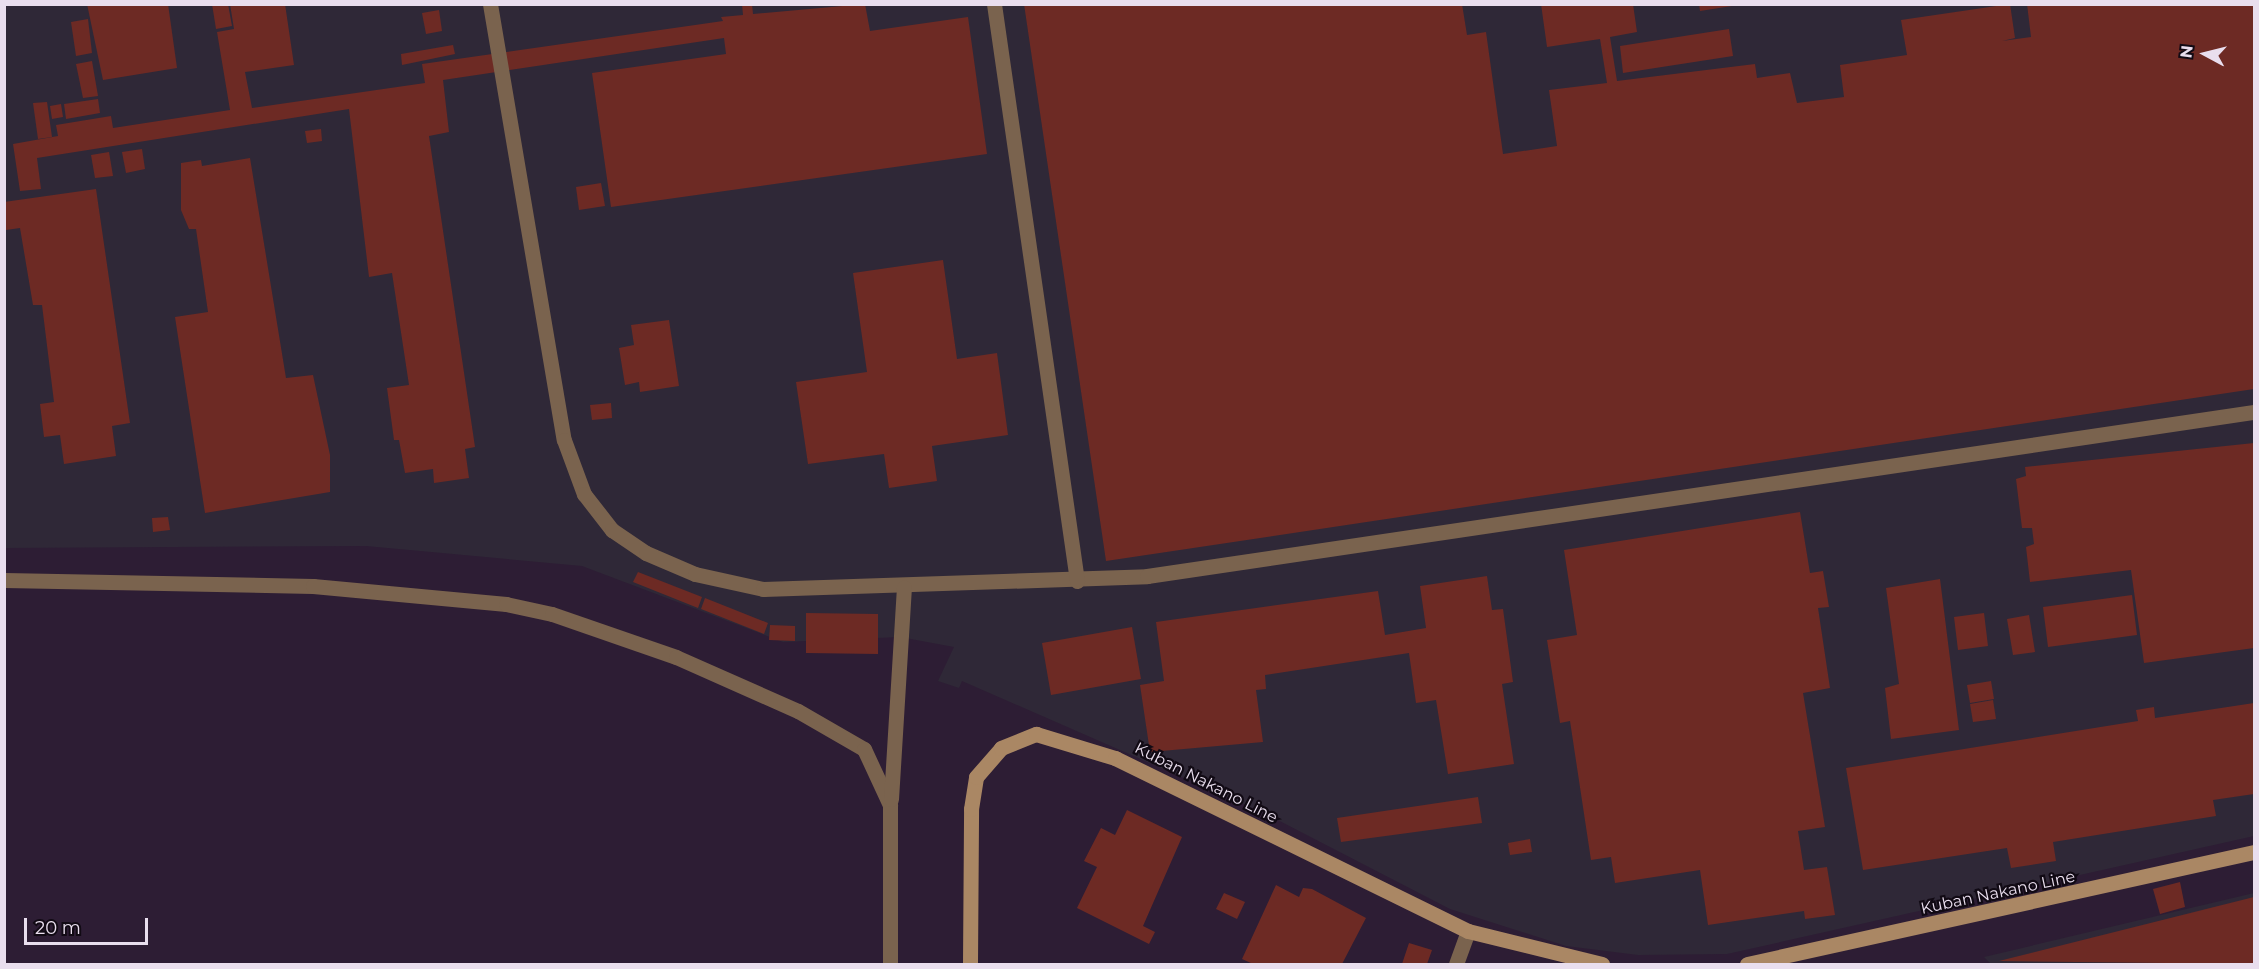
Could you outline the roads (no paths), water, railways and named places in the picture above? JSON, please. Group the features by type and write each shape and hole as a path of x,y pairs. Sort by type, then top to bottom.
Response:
{"main road":[{"name":"Kuban Nakano Line","path":"970,964 971,809 976,777 1001,748 1036,734 1115,758 1468,931 1602,964"},
{"name":"Kuban Nakano Line","path":"1747,964 2254,852"}],"street":[{"path":"490,4 564,440 584,494 612,530 646,553 695,574 763,589 904,587 1077,581 1147,576 2254,412"},
{"path":"994,4 1077,581"},
{"path":"4,580 370,589 552,614 676,657 844,733 876,768 890,805"},
{"path":"890,964 890,805 904,587"},
{"path":"1456,964 1468,931"}]}
